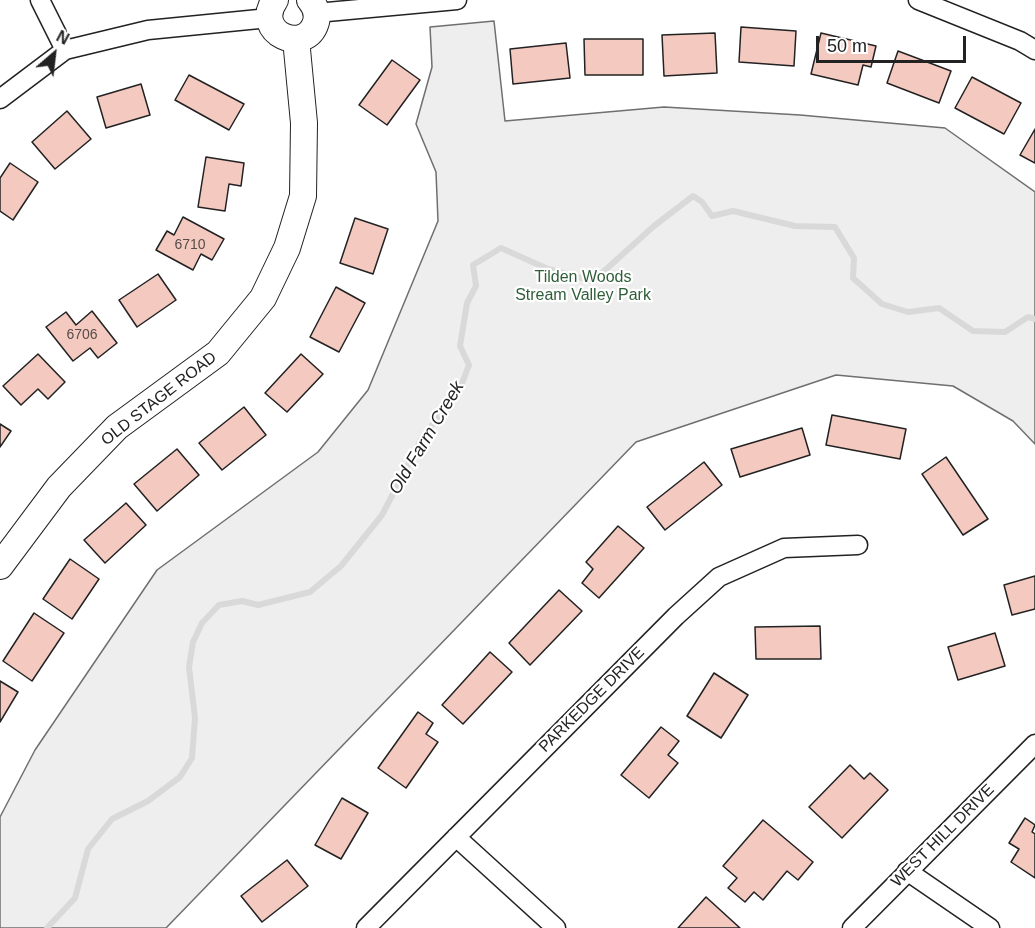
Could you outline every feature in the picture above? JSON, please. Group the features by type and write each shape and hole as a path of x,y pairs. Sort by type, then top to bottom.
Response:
{"street":[{"path":"40,0 65,51"},
{"path":"0,99 65,51 148,30 272,9 273,29 279,35 296,39 310,32 315,26 313,6 457,0"},
{"path":"918,0 1020,41 1035,50"},
{"name":"OLD STAGE ROAD","path":"0,567 59,487 117,427 218,353 263,298 287,248 303,196 304,123 296,39"},
{"name":"PARKEDGE DRIVE","path":"366,928 676,616 719,576 784,548 858,544"},
{"name":"WEST HILL DRIVE","path":"852,928 1035,744"},
{"path":"456,837 556,928"},
{"path":"907,871 990,928"}],"green space":[{"name":"Tilden Woods Stream Valley Park","path":"494,21 505,121 664,107 800,115 945,128 1035,192 1035,444 1013,421 953,386 836,375 636,442 166,928 0,928 0,817 35,750 157,570 318,452 368,390 438,221 436,172 416,124 432,67 430,27"}],"building":[{"path":"741,27 796,31 794,66 739,62"},
{"path":"715,33 717,73 664,76 662,35"},
{"path":"821,33 876,46 871,67 863,65 858,85 811,74"},
{"path":"584,39 643,39 643,75 585,75"},
{"path":"566,43 570,78 513,84 510,49"},
{"path":"898,51 951,71 939,103 887,83"},
{"path":"392,60 420,80 387,125 359,105"},
{"path":"189,75 244,104 229,130 175,100"},
{"path":"972,77 1021,103 1004,134 955,108"},
{"path":"141,84 150,115 106,128 97,97"},
{"path":"67,111 91,139 55,169 32,142"},
{"path":"1035,129 1035,163 1020,155"},
{"path":"206,157 244,163 241,186 229,184 225,211 198,207"},
{"path":"10,163 38,182 13,220 0,211 0,178"},
{"path":"183,217 224,239 212,260 201,254 193,270 156,250 167,231 174,235"},
{"path":"355,218 388,229 373,274 340,263"},
{"path":"158,274 176,300 137,327 119,300"},
{"path":"336,287 365,303 339,352 310,337"},
{"path":"92,311 117,343 98,358 90,348 73,361 46,327 66,312 76,325"},
{"path":"38,354 65,382 48,399 38,389 21,405 3,386"},
{"path":"301,354 323,374 287,412 265,393"},
{"path":"244,407 266,435 222,470 199,443"},
{"path":"832,415 906,429 900,459 826,445"},
{"path":"0,424 11,431 0,447"},
{"path":"802,428 810,455 740,477 731,449"},
{"path":"177,449 199,475 157,511 134,484"},
{"path":"946,457 988,519 963,535 922,474"},
{"path":"704,462 722,485 665,530 647,507"},
{"path":"126,503 146,525 105,563 84,540"},
{"path":"618,526 644,548 599,598 582,583 593,569 586,562"},
{"path":"70,559 99,579 72,619 43,599"},
{"path":"1035,576 1035,609 1012,615 1004,585"},
{"path":"559,590 582,611 530,665 509,643"},
{"path":"34,613 64,633 32,681 3,661"},
{"path":"820,626 821,659 756,659 755,627"},
{"path":"995,633 1005,666 958,680 948,647"},
{"path":"490,652 512,672 463,724 442,705"},
{"path":"714,673 748,695 721,738 687,716"},
{"path":"0,681 18,692 0,722"},
{"path":"418,712 433,723 426,734 438,742 406,788 378,768"},
{"path":"661,727 679,741 668,755 678,763 649,798 621,775"},
{"path":"850,765 864,779 870,773 888,790 842,838 809,807"},
{"path":"342,798 368,813 341,859 315,845"},
{"path":"1025,818 1035,825 1032,832 1035,834 1035,878 1011,862 1019,849 1009,843"},
{"path":"763,820 813,862 798,880 787,871 763,900 754,892 745,902 728,888 737,878 723,866"},
{"path":"287,860 308,886 262,922 241,896"},
{"path":"706,897 740,928 678,928"}],"waterway":[{"name":"Old Farm Creek","path":"47,928 75,898 88,849 112,819 148,801 180,777 192,758 195,718 189,667 193,642 202,623 219,605 242,601 258,605 310,592 341,566 382,515 421,440 461,386 469,365 460,346 467,303 476,286 473,265 501,248 548,269 593,281 654,226 693,196 702,202 712,216 733,211 795,226 835,227 854,258 853,278 882,304 908,312 939,308 973,331 1005,332 1028,317 1035,319"}]}
